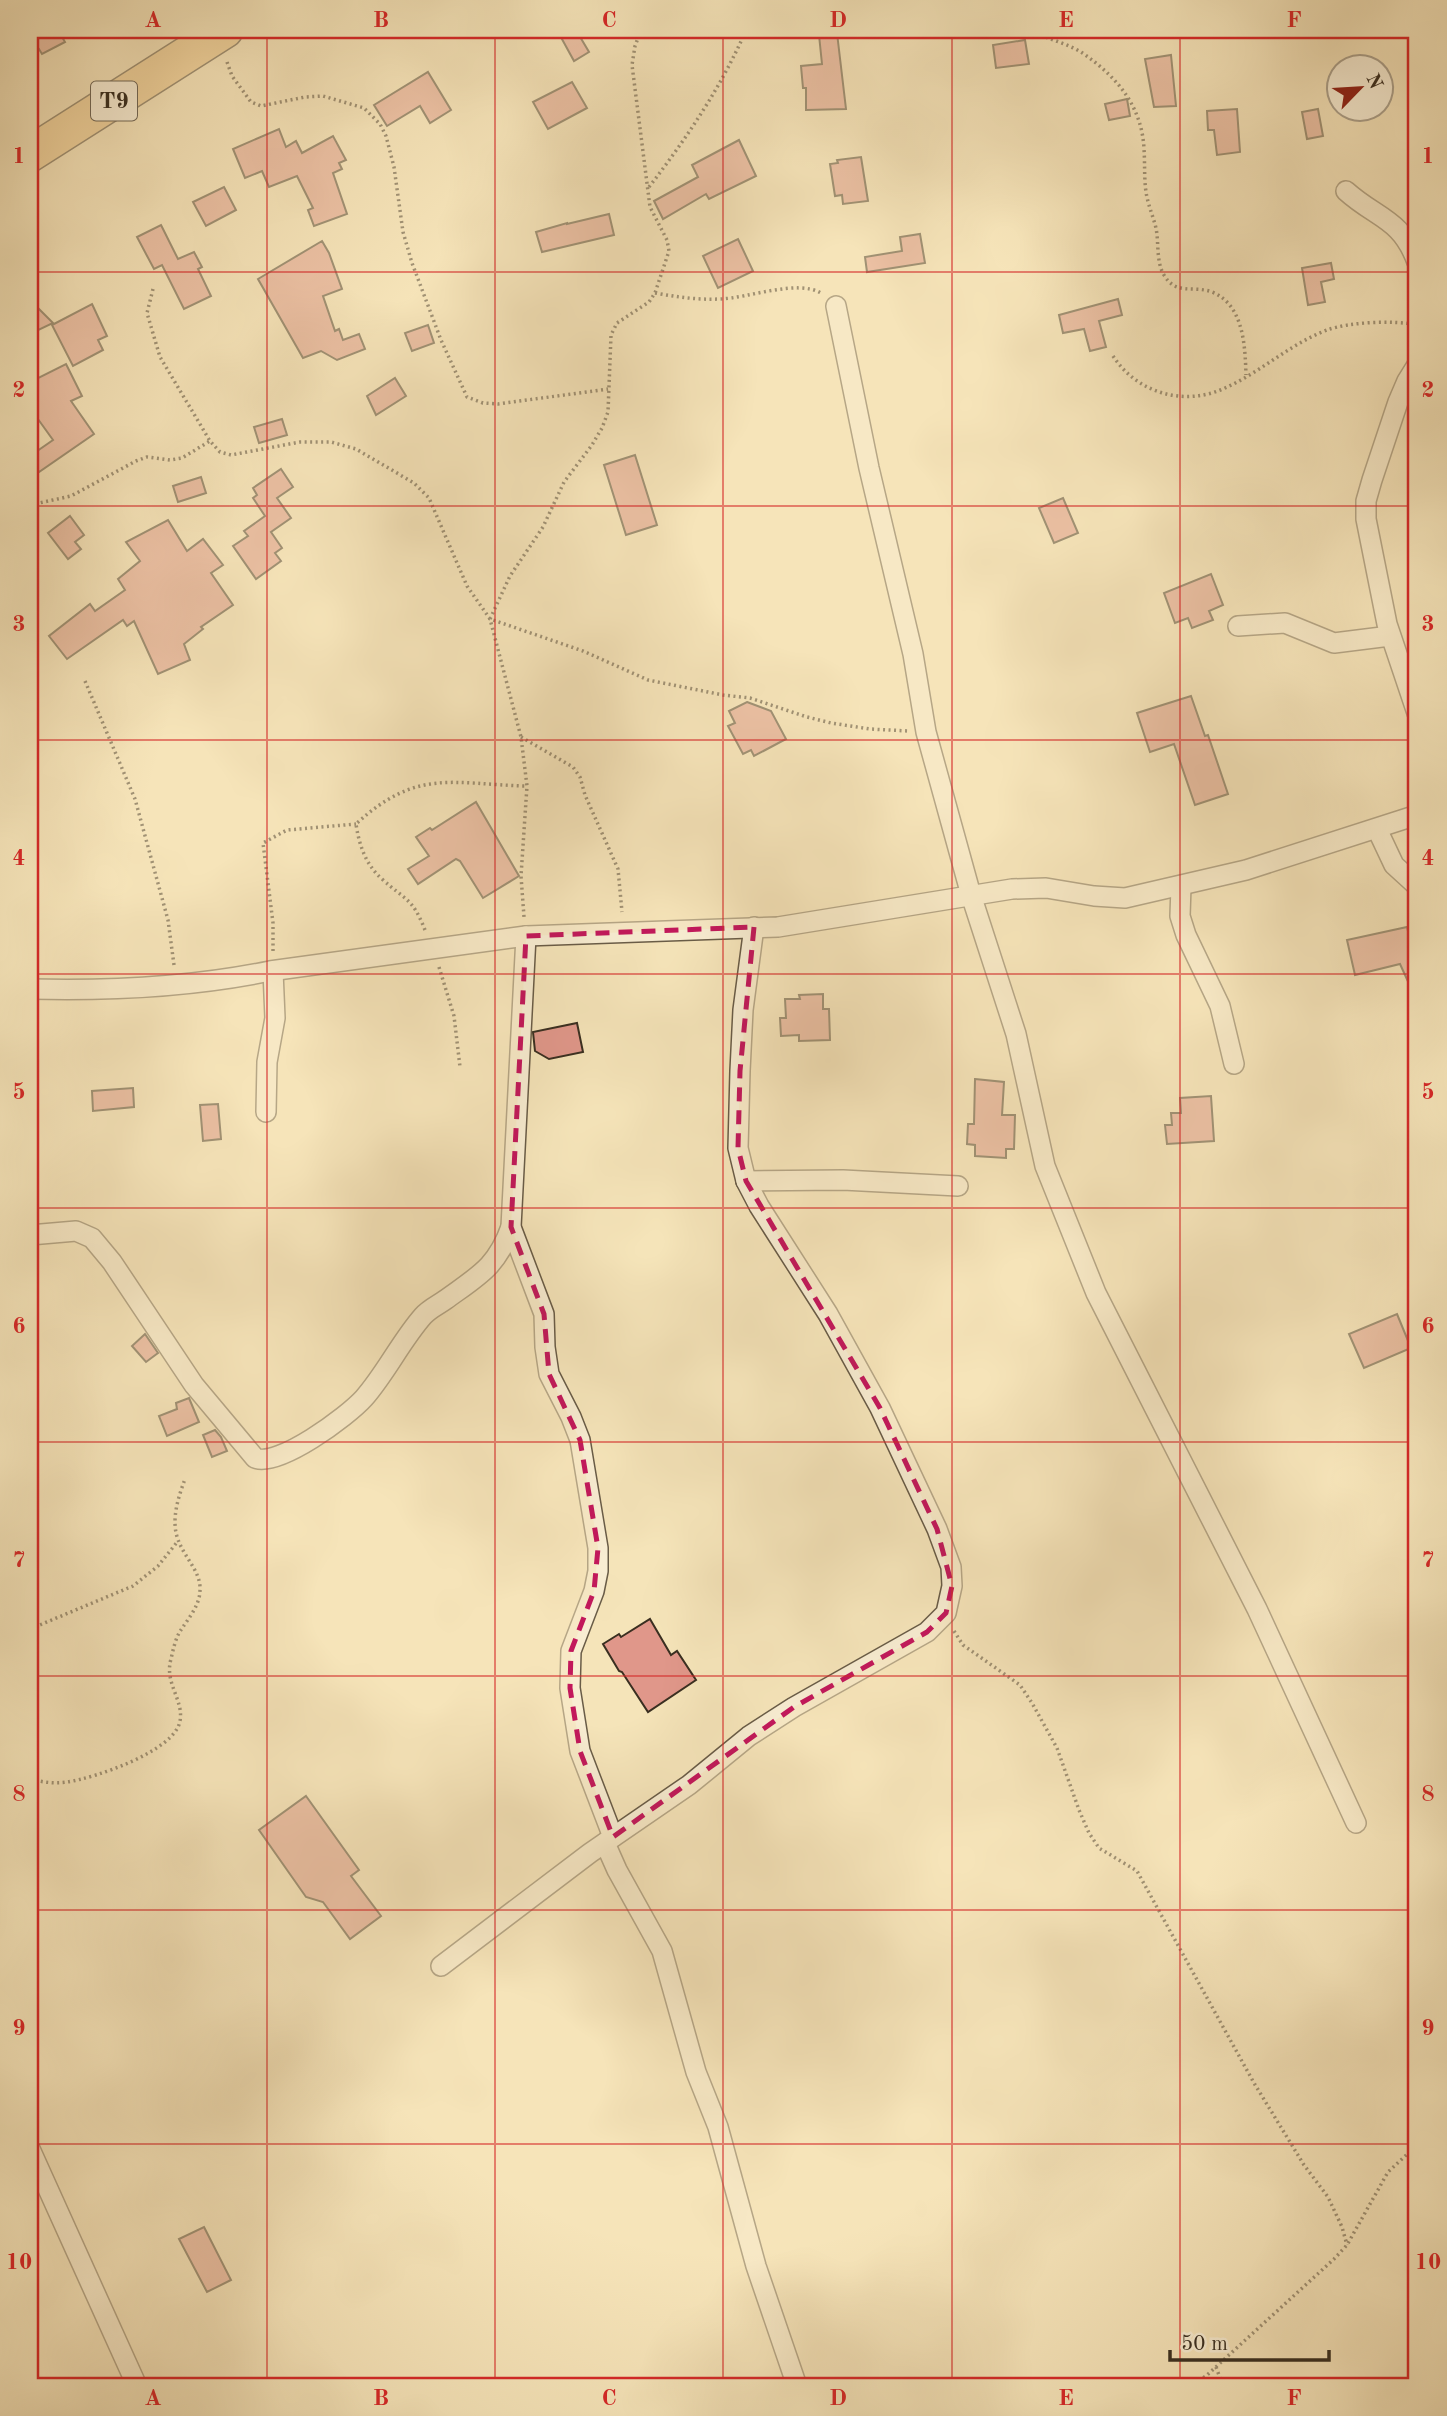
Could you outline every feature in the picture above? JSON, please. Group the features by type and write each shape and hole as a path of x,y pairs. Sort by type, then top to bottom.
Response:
{"highway":[{"name":"T9","path":"30,154 221,32"}],"street":[{"path":"1346,191 1363,206 1397,226 1409,242 1417,262"},
{"path":"836,306 869,468 913,654 926,732 971,895 1016,1034 1045,1166 1096,1293 1257,1609 1356,1823"},
{"path":"1417,365 1398,402 1366,501 1373,563 1390,636 1417,713"},
{"path":"1238,626 1285,623 1334,643 1390,636"},
{"path":"30,989 67,990 231,979 271,971 526,936 778,927 1013,889 1046,888 1125,898 1246,870 1417,815"},
{"path":"1377,829 1394,865 1417,886"},
{"path":"1181,886 1180,916 1185,935 1220,1006 1234,1065"},
{"path":"442,1966 609,1840 689,1785 749,1736 794,1707 927,1632 946,1613 952,1586 951,1567 937,1529 873,1396 828,1314 746,1181 738,1147 740,1071 743,1010 754,927"},
{"path":"30,1235 76,1231 92,1238 112,1262 194,1385 255,1458 261,1461 272,1459 314,1437 363,1399 425,1314 486,1270 503,1248 511,1227 526,936"},
{"path":"266,1112 267,1062 275,1018 271,971"},
{"path":"746,1181 843,1180 958,1186"},
{"path":"511,1227 544,1314 545,1347 550,1374 580,1440 598,1548 598,1571 594,1591 571,1651 570,1688 580,1751 617,1870 662,1951 696,2072 718,2127 752,2255 797,2386"},
{"path":"30,2149 137,2386"}],"path":[{"path":"490,619 510,576 543,527 564,482 592,445 601,428 608,412 611,335 617,323 649,302 655,293 669,251 667,240 650,207 632,65 641,30"},
{"path":"648,189 690,130 746,30"},
{"path":"1031,30 1084,54 1127,93 1138,115 1142,132 1146,193 1156,228 1163,273 1172,285 1184,290 1211,291 1227,302 1237,316 1242,332 1246,375"},
{"path":"221,32 232,76 251,102 261,106 323,96 364,108 380,124 394,167 404,232 412,263 441,340 467,397 483,403 498,404 608,389"},
{"path":"655,293 699,300 743,298 803,286 814,289 836,306"},
{"path":"153,289 147,313 160,357 210,441 220,452 231,455 300,442 331,442 356,449 414,483 429,498 467,586 490,619 521,737 527,786 521,876 526,936"},
{"path":"1113,356 1129,376 1150,390 1169,396 1204,394 1223,389 1329,329 1372,323 1417,325"},
{"path":"30,505 71,496 148,457 170,460 182,458 210,441"},
{"path":"490,619 583,651 648,680 750,698 831,723 870,729 926,732"},
{"path":"85,681 135,799 168,920 176,983"},
{"path":"521,737 573,767 580,777 585,795 618,869 623,931"},
{"path":"271,971 274,946 263,843 287,830 356,824 393,795 419,784 470,781 489,785 527,786"},
{"path":"356,824 359,843 368,861 381,878 407,897 417,911 433,949 454,1016 460,1067"},
{"path":"30,1779 51,1783 89,1778 156,1749 177,1732 181,1713 169,1678 169,1663 177,1638 194,1611 200,1594 198,1578 178,1541 175,1520 185,1479"},
{"path":"30,1629 133,1586 158,1566 178,1541"},
{"path":"946,1613 963,1645 1020,1685 1032,1703 1057,1748 1089,1833 1099,1848 1138,1871 1254,2083 1304,2165 1328,2197 1347,2245"},
{"path":"1189,2386 1216,2367 1347,2245 1388,2172 1417,2145"},
{"path":"1216,2367 1223,2386"}],"highlighted area":[{"path":"754,927 740,1071 738,1148 746,1181 880,1408 937,1529 952,1586 946,1613 927,1632 794,1707 613,1837 580,1751 570,1688 571,1651 594,1591 598,1548 580,1440 549,1374 544,1314 511,1227 526,936"}],"building":[{"path":"41,30 58,30 65,42 42,54 39,49 30,54 30,36"},
{"path":"557,30 576,30 589,52 574,61"},
{"path":"837,33 846,109 806,110 806,88 803,88 801,66 822,64 819,35"},
{"path":"1025,40 1029,64 996,68 993,45"},
{"path":"1171,55 1176,106 1154,107 1145,59"},
{"path":"428,72 451,110 430,123 420,106 387,126 374,105"},
{"path":"572,82 587,108 548,129 533,102"},
{"path":"1127,99 1130,116 1109,120 1105,104"},
{"path":"1237,109 1240,152 1217,155 1214,130 1208,130 1207,111"},
{"path":"1318,109 1323,136 1307,139 1302,112"},
{"path":"279,129 286,147 296,141 302,153 333,136 346,160 339,163 342,169 333,173 347,214 314,226 308,210 313,208 297,176 269,187 262,171 245,178 233,149"},
{"path":"739,140 756,176 709,199 706,194 663,219 654,201 698,177 692,165"},
{"path":"861,157 868,201 843,204 842,195 835,196 830,164 838,163 837,160"},
{"path":"224,187 236,210 206,226 193,202"},
{"path":"609,214 614,235 542,252 536,232"},
{"path":"161,225 178,259 194,252 202,267 198,269 211,296 184,309 162,265 154,269 137,237"},
{"path":"920,234 925,263 867,272 865,257 902,251 900,237"},
{"path":"738,239 753,271 718,288 703,256"},
{"path":"322,241 342,289 323,296 335,331 339,329 343,340 359,334 365,349 337,360 321,351 303,358 258,279"},
{"path":"1331,263 1334,279 1321,282 1325,302 1308,305 1302,268"},
{"path":"1118,299 1122,315 1099,321 1106,347 1090,351 1084,329 1063,333 1059,315"},
{"path":"30,300 53,323 30,334"},
{"path":"92,304 107,336 98,340 103,350 73,366 52,325"},
{"path":"428,325 434,343 412,351 405,333"},
{"path":"66,364 82,396 71,401 94,434 39,472 30,456 53,440 30,408 30,382"},
{"path":"395,378 406,396 376,415 367,396"},
{"path":"282,419 287,435 259,443 254,427"},
{"path":"635,455 657,525 626,535 604,465"},
{"path":"281,469 293,487 277,498 291,518 271,532 282,548 275,553 281,561 256,579 233,546 248,536 244,531 265,516 253,498 257,495 253,488"},
{"path":"201,477 206,493 178,502 173,486"},
{"path":"1063,498 1078,533 1054,543 1039,508"},
{"path":"70,516 84,535 75,542 81,549 68,559 48,533"},
{"path":"168,520 187,551 203,539 223,565 211,573 233,605 201,627 203,629 184,644 190,660 158,674 134,621 127,626 123,620 67,659 49,636 90,604 95,611 125,590 118,579 140,561 126,542"},
{"path":"1211,574 1223,605 1209,611 1213,620 1192,628 1188,618 1175,623 1164,593"},
{"path":"1191,696 1205,736 1208,735 1228,794 1195,805 1174,744 1150,752 1137,713"},
{"path":"747,702 771,711 786,739 754,756 751,750 743,754 728,726 735,723 729,711"},
{"path":"476,802 519,876 483,898 460,861 456,859 418,884 408,869 429,856 416,837"},
{"path":"1407,927 1417,967 1416,999 1400,964 1355,975 1347,940"},
{"path":"823,994 823,1009 829,1009 830,1040 799,1041 799,1035 781,1036 780,1018 786,1018 785,999 800,999 799,995"},
{"path":"577,1023 583,1052 549,1059 535,1051 533,1032"},
{"path":"975,1079 1004,1082 1002,1115 1015,1115 1014,1149 1006,1149 1006,1158 975,1156 975,1145 967,1144 968,1124 974,1124"},
{"path":"133,1088 134,1107 93,1111 92,1091"},
{"path":"1211,1096 1214,1141 1167,1144 1165,1125 1172,1125 1171,1113 1181,1113 1180,1098"},
{"path":"218,1104 221,1139 203,1141 200,1105"},
{"path":"1397,1314 1411,1348 1364,1368 1349,1334"},
{"path":"145,1334 158,1353 146,1362 132,1346"},
{"path":"189,1398 199,1422 167,1436 159,1416 177,1409 176,1403"},
{"path":"215,1430 227,1451 212,1457 203,1435"},
{"path":"650,1619 671,1655 677,1651 696,1680 648,1712 603,1644 619,1634 621,1637"},
{"path":"306,1796 359,1870 351,1876 381,1916 350,1939 323,1902 306,1897 259,1830"},
{"path":"204,2227 231,2280 207,2292 179,2239"}]}
